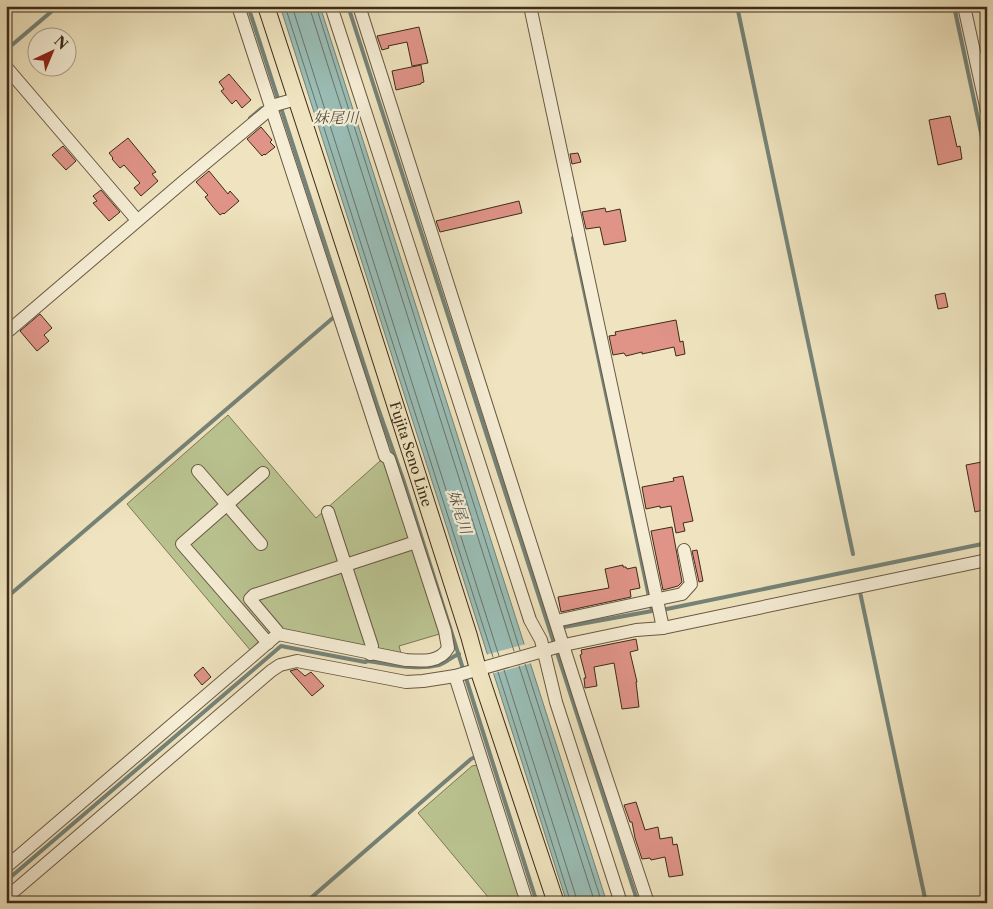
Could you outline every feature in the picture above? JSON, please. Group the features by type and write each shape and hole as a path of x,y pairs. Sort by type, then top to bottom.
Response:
{"main road":[{"name":"Fujita Seno Line","path":"266,6 282,104 363,303 470,672 534,832 556,903"}],"street":[{"path":"6,867 168,743 280,665 297,662 385,665 424,661 445,654 448,648 445,631 389,459 384,456 339,315 282,104 238,6"},
{"path":"331,6 530,620 540,640 551,648 648,903"},
{"path":"359,6 556,621 551,648 556,702 621,903"},
{"path":"530,6 656,609"},
{"path":"964,6 987,111"},
{"path":"6,67 137,220"},
{"path":"6,333 137,220 282,104"},
{"path":"198,471 261,544"},
{"path":"263,473 182,544 268,643"},
{"path":"328,512 372,646 370,654"},
{"path":"416,542 254,595 250,599 278,634 370,654 385,665 416,682 470,672 551,648 636,630 656,609 682,594 691,584 684,550"},
{"path":"556,621 656,609 987,560"},
{"path":"6,898 168,743 278,634"},
{"path":"470,672 480,756 527,903"}],"green space":[{"path":"228,415 316,518 380,461 387,461 443,633 399,646 402,657 281,630 251,651 127,504"},
{"path":"478,765 523,903 493,903 418,813 472,766"}],"water":[{"name":"妹尾川","path":"280,6 320,6 607,903 567,903"}],"pier":[{"path":"526,644 532,663 491,674 485,655"}],"building":[{"path":"419,27 428,63 412,66 407,42 388,46 389,48 382,50 377,36"},
{"path":"421,65 424,82 396,90 392,71"},
{"path":"229,74 251,100 242,108 236,100 232,104 221,91 224,89 219,82"},
{"path":"950,116 957,147 960,146 962,159 938,165 929,120"},
{"path":"261,127 272,140 270,142 275,147 262,156 247,139"},
{"path":"128,138 156,172 152,174 158,181 141,196 134,188 140,183 124,165 120,168 109,153"},
{"path":"63,146 76,161 66,170 52,155"},
{"path":"578,153 581,162 572,164 570,154"},
{"path":"209,171 228,194 230,191 239,201 224,214 220,215 205,197 208,195 196,182"},
{"path":"101,190 120,212 109,221 93,203 97,201 93,196"},
{"path":"519,201 522,213 440,232 436,221"},
{"path":"605,208 606,212 620,209 626,241 604,245 600,227 586,229 582,212"},
{"path":"945,293 948,307 938,309 935,295"},
{"path":"40,314 52,328 44,335 49,341 37,351 20,331"},
{"path":"676,320 680,342 683,341 685,354 676,356 674,347 642,354 642,352 626,356 624,353 613,355 609,336 616,335 615,332"},
{"path":"987,461 987,509 975,512 966,465"},
{"path":"683,476 693,521 683,523 685,531 676,533 671,506 646,509 642,487 674,481 673,478"},
{"path":"672,527 682,582 678,586 663,590 651,531"},
{"path":"697,550 703,581 699,582 692,551"},
{"path":"623,565 627,569 636,567 640,588 630,590 631,597 561,612 558,597 609,588 605,569"},
{"path":"636,639 638,650 630,652 637,682 639,707 622,709 614,663 594,667 597,686 585,688 584,678 586,678 580,655 582,654 581,650"},
{"path":"203,667 211,677 202,685 194,675"},
{"path":"297,669 305,676 311,672 324,686 312,696 290,671"},
{"path":"636,802 645,830 658,827 660,839 672,837 673,845 677,844 683,875 669,877 665,857 651,860 650,858 642,859 632,822 630,822 624,805"}],"waterway":[{"path":"6,50 58,6"},
{"path":"248,6 378,408 404,482 537,903"},
{"path":"348,6 638,903"},
{"path":"737,6 853,554"},
{"path":"954,6 987,161"},
{"path":"250,118 262,108"},
{"path":"573,238 652,611"},
{"path":"6,598 338,315"},
{"path":"662,610 987,543"},
{"path":"860,592 926,903"},
{"path":"564,627 652,611"},
{"path":"6,881 281,646 365,662 412,667 439,665 459,654"},
{"path":"305,903 471,759 477,756"}]}
